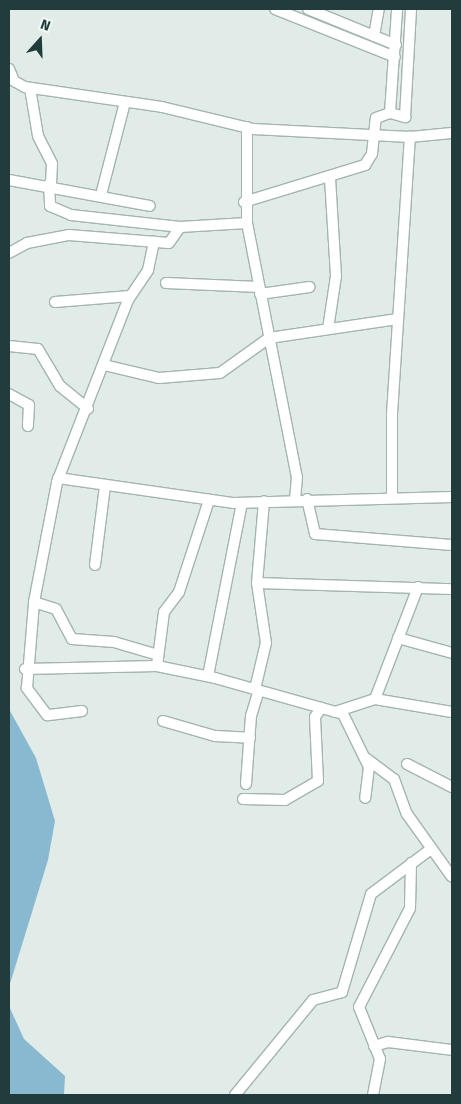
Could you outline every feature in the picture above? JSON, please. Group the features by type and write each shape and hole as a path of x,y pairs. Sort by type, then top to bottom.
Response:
{"street":[{"path":"274,9 395,57"},
{"path":"308,9 396,44"},
{"path":"374,36 379,9"},
{"path":"390,113 397,9"},
{"path":"244,202 330,178 365,165 376,134 376,118 390,113 405,117 411,9"},
{"path":"9,69 11,85 125,102 246,127 410,137 452,133"},
{"path":"30,88 38,136 52,164 50,206 66,214 180,227 247,223"},
{"path":"101,195 125,102"},
{"path":"246,127 244,202 259,291 297,478 296,500"},
{"path":"392,498 398,319 410,137"},
{"path":"328,329 336,271 330,178"},
{"path":"9,180 50,185 150,206"},
{"path":"9,254 27,244 64,236 154,242 174,241 180,227"},
{"path":"82,711 44,714 26,688 25,670 34,602 58,478 88,409 130,296 148,270 154,242"},
{"path":"166,283 259,291 310,287"},
{"path":"55,302 130,296"},
{"path":"104,365 159,378 220,373 269,338 398,319"},
{"path":"9,346 40,350 60,386 88,409"},
{"path":"9,394 29,405 28,426"},
{"path":"58,478 105,486 242,503 307,499 452,498"},
{"path":"95,565 105,486"},
{"path":"307,499 315,534 452,545"},
{"path":"157,666 164,612 179,592 209,500"},
{"path":"246,784 250,738 266,644 257,583 264,502"},
{"path":"208,676 242,503"},
{"path":"257,583 452,589"},
{"path":"375,699 418,587"},
{"path":"34,602 56,609 69,638 114,642 158,655"},
{"path":"398,638 452,653"},
{"path":"25,670 157,666 208,676 334,712 348,720 366,759 370,772 365,798"},
{"path":"334,712 375,699 452,712"},
{"path":"243,799 286,800 318,781 315,716 321,708"},
{"path":"162,721 215,736 250,738"},
{"path":"366,759 394,780 407,814 452,877"},
{"path":"407,764 452,787"},
{"path":"235,1095 313,1000 342,992 371,894 431,849"},
{"path":"373,1095 380,1061 359,1008 410,908 410,863"},
{"path":"374,1046 388,1042 452,1050"}],"water":[{"path":"9,709 36,758 55,821 48,860 9,987"},
{"path":"9,1006 24,1039 65,1076 64,1095 9,1095"}]}
